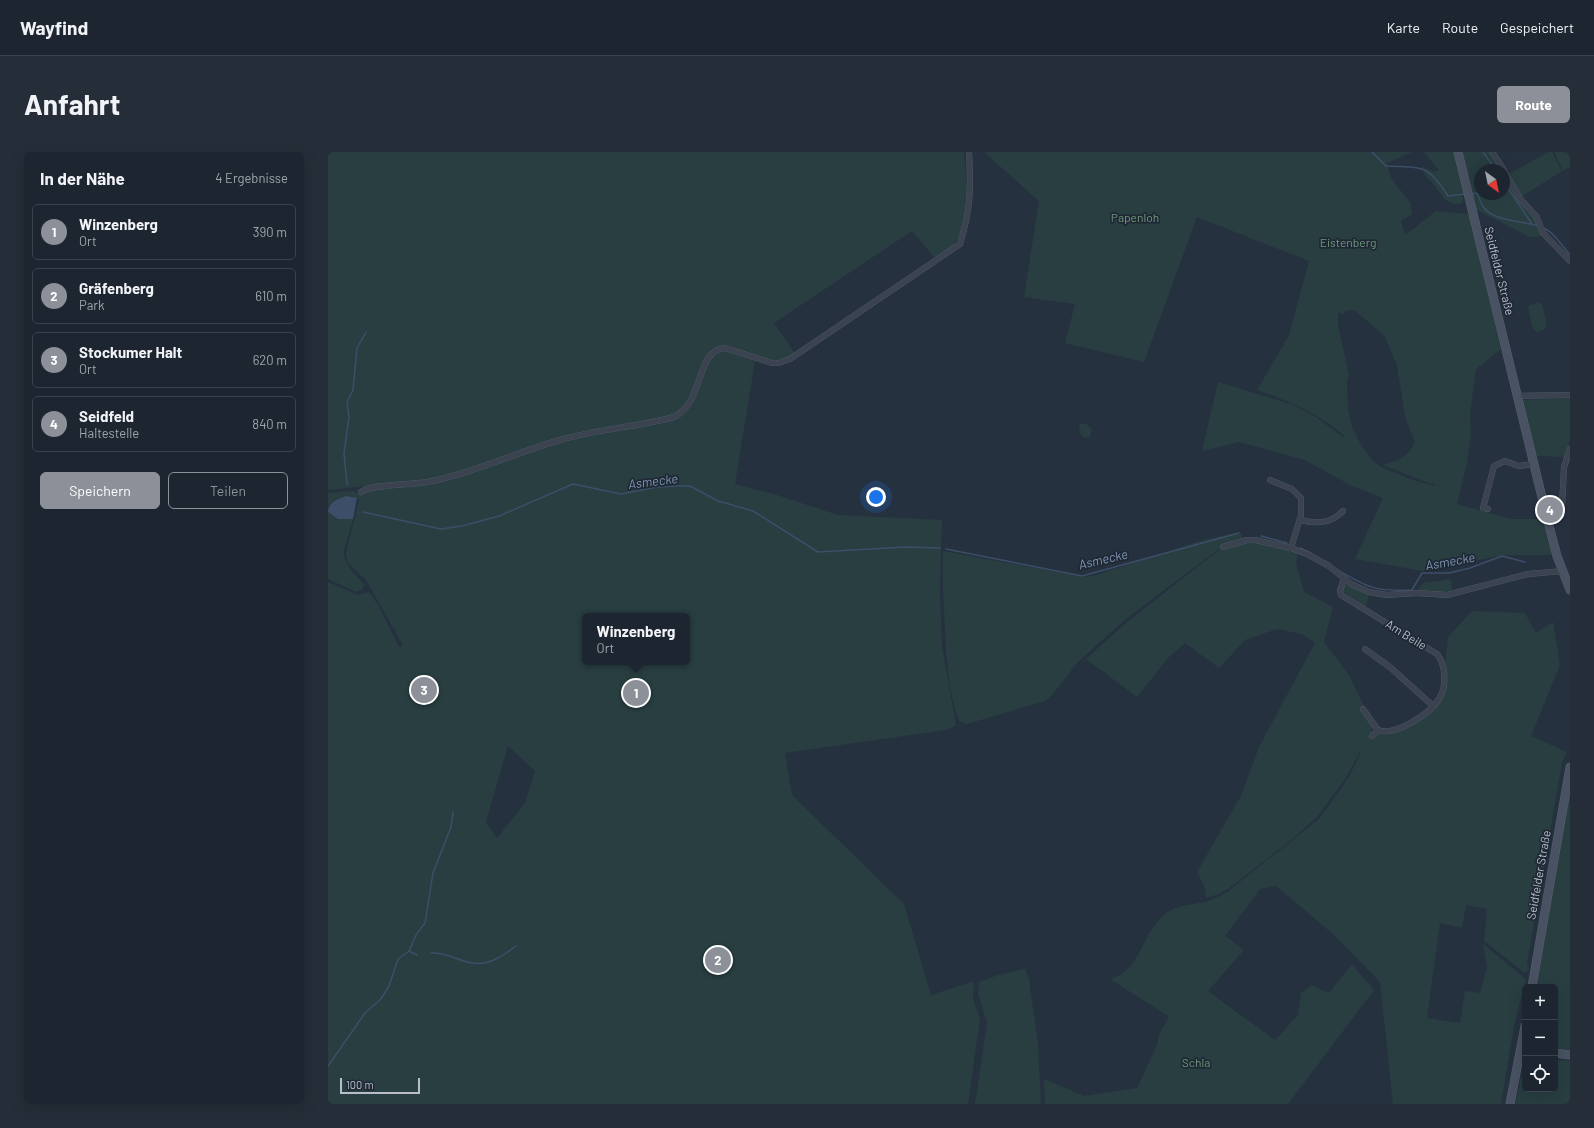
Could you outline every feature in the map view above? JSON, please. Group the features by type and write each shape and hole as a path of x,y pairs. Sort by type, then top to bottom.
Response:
{"main road":[{"name":"Seidfelder Straße","path":"1458,152 1534,464 1563,571 1570,590"},
{"name":"Seidfelder Straße","path":"1533,984 1570,767"},
{"path":"1510,1104 1522,1053"},
{"path":"1558,1053 1570,1055"}],"street":[{"path":"361,492 369,487 405,485 439,479 482,468 568,438 674,417 681,414 690,405 704,365 709,356 716,350 725,348 772,364 785,362 871,306 960,244 970,199 968,152"},
{"path":"1492,152 1500,164"},
{"path":"1510,181 1521,200 1539,221 1543,233 1570,261"},
{"path":"1517,396 1570,395"},
{"path":"1562,507 1564,467 1570,449"},
{"path":"1488,509 1483,508 1494,466 1504,461 1519,466 1534,464"},
{"path":"1270,480 1292,489 1300,495 1302,505 1300,520 1291,548"},
{"path":"1300,520 1319,523 1330,520 1343,511"},
{"path":"1223,547 1247,540 1255,540 1291,548 1329,566 1352,584 1369,592 1387,595 1416,593 1447,595 1528,574 1563,571"},
{"name":"Am Beile","path":"1344,578 1340,591 1342,595 1437,654 1444,667 1442,693 1433,706 1403,727 1385,732 1378,730"},
{"path":"1365,649 1391,668 1433,706"},
{"path":"1363,709 1378,730 1372,736"}],"green space":[{"path":"328,152 964,152 967,185 967,210 965,221 957,240 937,260 912,231 774,323 795,354 778,362 725,351 755,361 735,484 774,494 838,515 942,520 940,589 942,647 956,725 950,729 785,753 792,795 904,904 931,995 974,981 973,999 980,1019 968,1104 328,1104 328,582 358,595 369,592 378,605 399,647 403,645 366,580 348,563 346,553 359,500 357,498 332,502 328,507 328,493 353,491 361,495 364,491 448,478 502,462 425,480 328,490","holes":["508,746 535,771 525,803 497,838 486,822"]},
{"path":"984,152 1412,152 1387,163 1391,178 1411,204 1412,214 1401,221 1405,235 1436,211 1469,214 1501,349 1476,369 1470,415 1471,435 1467,463 1457,504 1511,519 1542,519 1552,555 1505,555 1422,571 1355,559 1383,498 1350,485 1305,460 1239,442 1202,451 1218,382 1294,405 1316,417 1345,437 1315,415 1304,409 1257,390 1289,335 1309,261 1197,217 1144,362 1065,343 1075,304 1024,297 1039,201","holes":["1354,310 1384,335 1397,365 1405,417 1415,442 1406,455 1402,458 1383,465 1434,484 1435,486 1410,479 1381,467 1373,461 1361,445 1352,427 1348,408 1347,381 1349,375 1338,325 1338,313 1344,314 1345,311"]},
{"path":"1424,152 1456,152 1464,192 1462,203 1455,204 1445,200 1425,175 1421,166 1434,172 1439,170"},
{"path":"1462,152 1489,152 1498,164 1474,164 1474,200 1510,200 1510,181 1534,215 1542,236 1530,237 1475,209"},
{"path":"1548,152 1552,152 1562,171 1521,197 1510,180 1510,173"},
{"path":"1554,152 1570,152 1570,167 1563,171"},
{"path":"1538,302 1542,304 1547,325 1544,330 1537,332 1532,327 1528,306"},
{"path":"1570,398 1570,439 1566,457 1536,456 1523,400"},
{"path":"1080,424 1086,424 1092,429 1090,437 1084,438 1079,431"},
{"path":"328,512 338,519 353,519 344,553 348,565 364,585 362,590 356,592 328,579"},
{"path":"1239,532 1242,535 1243,540 1223,546 1127,618 1078,662 1052,695 1045,701 967,724 959,721 951,694 947,666 943,587 943,551 1084,577 1096,575 1203,540"},
{"name":"Schla","path":"1248,541 1265,542 1298,551 1296,563 1304,592 1333,607 1324,642 1349,675 1374,726 1371,731 1381,733 1400,729 1409,724 1441,699 1448,637 1472,611 1525,613 1536,633 1553,622 1560,665 1531,736 1567,752 1562,763 1527,963 1529,970 1525,973 1484,941 1487,909 1466,905 1462,928 1440,923 1427,1018 1460,1023 1465,991 1480,993 1487,967 1483,944 1526,979 1525,984 1522,984 1522,995 1514,1027 1501,1104 1393,1104 1380,982 1334,935 1276,886 1260,889 1225,936 1244,950 1208,991 1275,1040 1298,1015 1301,993 1311,985 1329,993 1352,964 1374,990 1288,1104 1045,1104 1044,1079 1084,1096 1137,1088 1157,1045 1159,1034 1168,1019 1168,1016 1110,979 1120,975 1128,969 1150,932 1164,915 1178,907 1210,901 1227,892 1319,819 1349,777 1360,754 1360,751 1346,778 1317,817 1290,841 1228,889 1219,894 1206,898 1205,888 1197,872 1241,796 1259,747 1315,643 1302,634 1277,629 1245,640 1219,668 1185,643 1168,658 1137,697 1086,659 1127,622 1223,547"},
{"path":"1451,579 1452,591 1429,593 1418,590 1423,583"},
{"path":"1345,583 1369,595 1366,607 1342,591"},
{"path":"1570,783 1570,1050 1558,1048 1558,984 1537,984"},
{"path":"1025,969 1029,979 1038,1044 1041,1104 975,1104 987,1023 978,993 979,982 998,975"},
{"path":"1558,1060 1570,1061 1570,1104 1515,1104 1522,1077 1522,1092 1558,1092"}],"water":[{"path":"346,496 357,498 353,519 338,519 328,512 328,509 334,501"}],"waterway":[{"path":"1372,152 1386,166 1423,169 1435,178 1448,196 1465,194"},
{"path":"1483,152 1492,164"},
{"path":"1510,191 1532,224"},
{"path":"1471,194 1477,193 1484,208 1495,216 1538,226"},
{"path":"1543,228 1554,236 1570,255"},
{"path":"347,485 344,453 349,417 347,402 353,390 357,348 366,332"},
{"name":"Asmecke","path":"363,512 441,529 462,526 499,516 573,484 621,494 657,487 690,486 718,501 753,511 818,552 906,547 940,548"},
{"name":"Asmecke","path":"946,549 1082,576 1239,533"},
{"name":"Asmecke","path":"1261,536 1287,543"},
{"name":"Asmecke","path":"1300,548 1311,553"},
{"name":"Asmecke","path":"1336,569 1372,587 1389,590 1412,590 1422,573 1449,573 1470,568 1502,556 1525,562"},
{"name":"Asmecke","path":"1568,575 1570,579"},
{"path":"328,1066 365,1013 381,999 389,986 398,959 409,951 416,935 425,923 433,873 451,827 453,812"},
{"path":"431,953 442,954 467,962 479,964 496,959 516,946"},
{"path":"409,951 417,955"}],"place":[{"name":"Seidfeld","path":"1550,510"},
{"name":"Stockumer Halt","path":"424,690"},
{"name":"Winzenberg","path":"636,693"},
{"name":"Gräfenberg","path":"718,960"}],"park label":[{"name":"Papenloh","path":"1135,218"},
{"name":"Eistenberg","path":"1348,243"}]}
